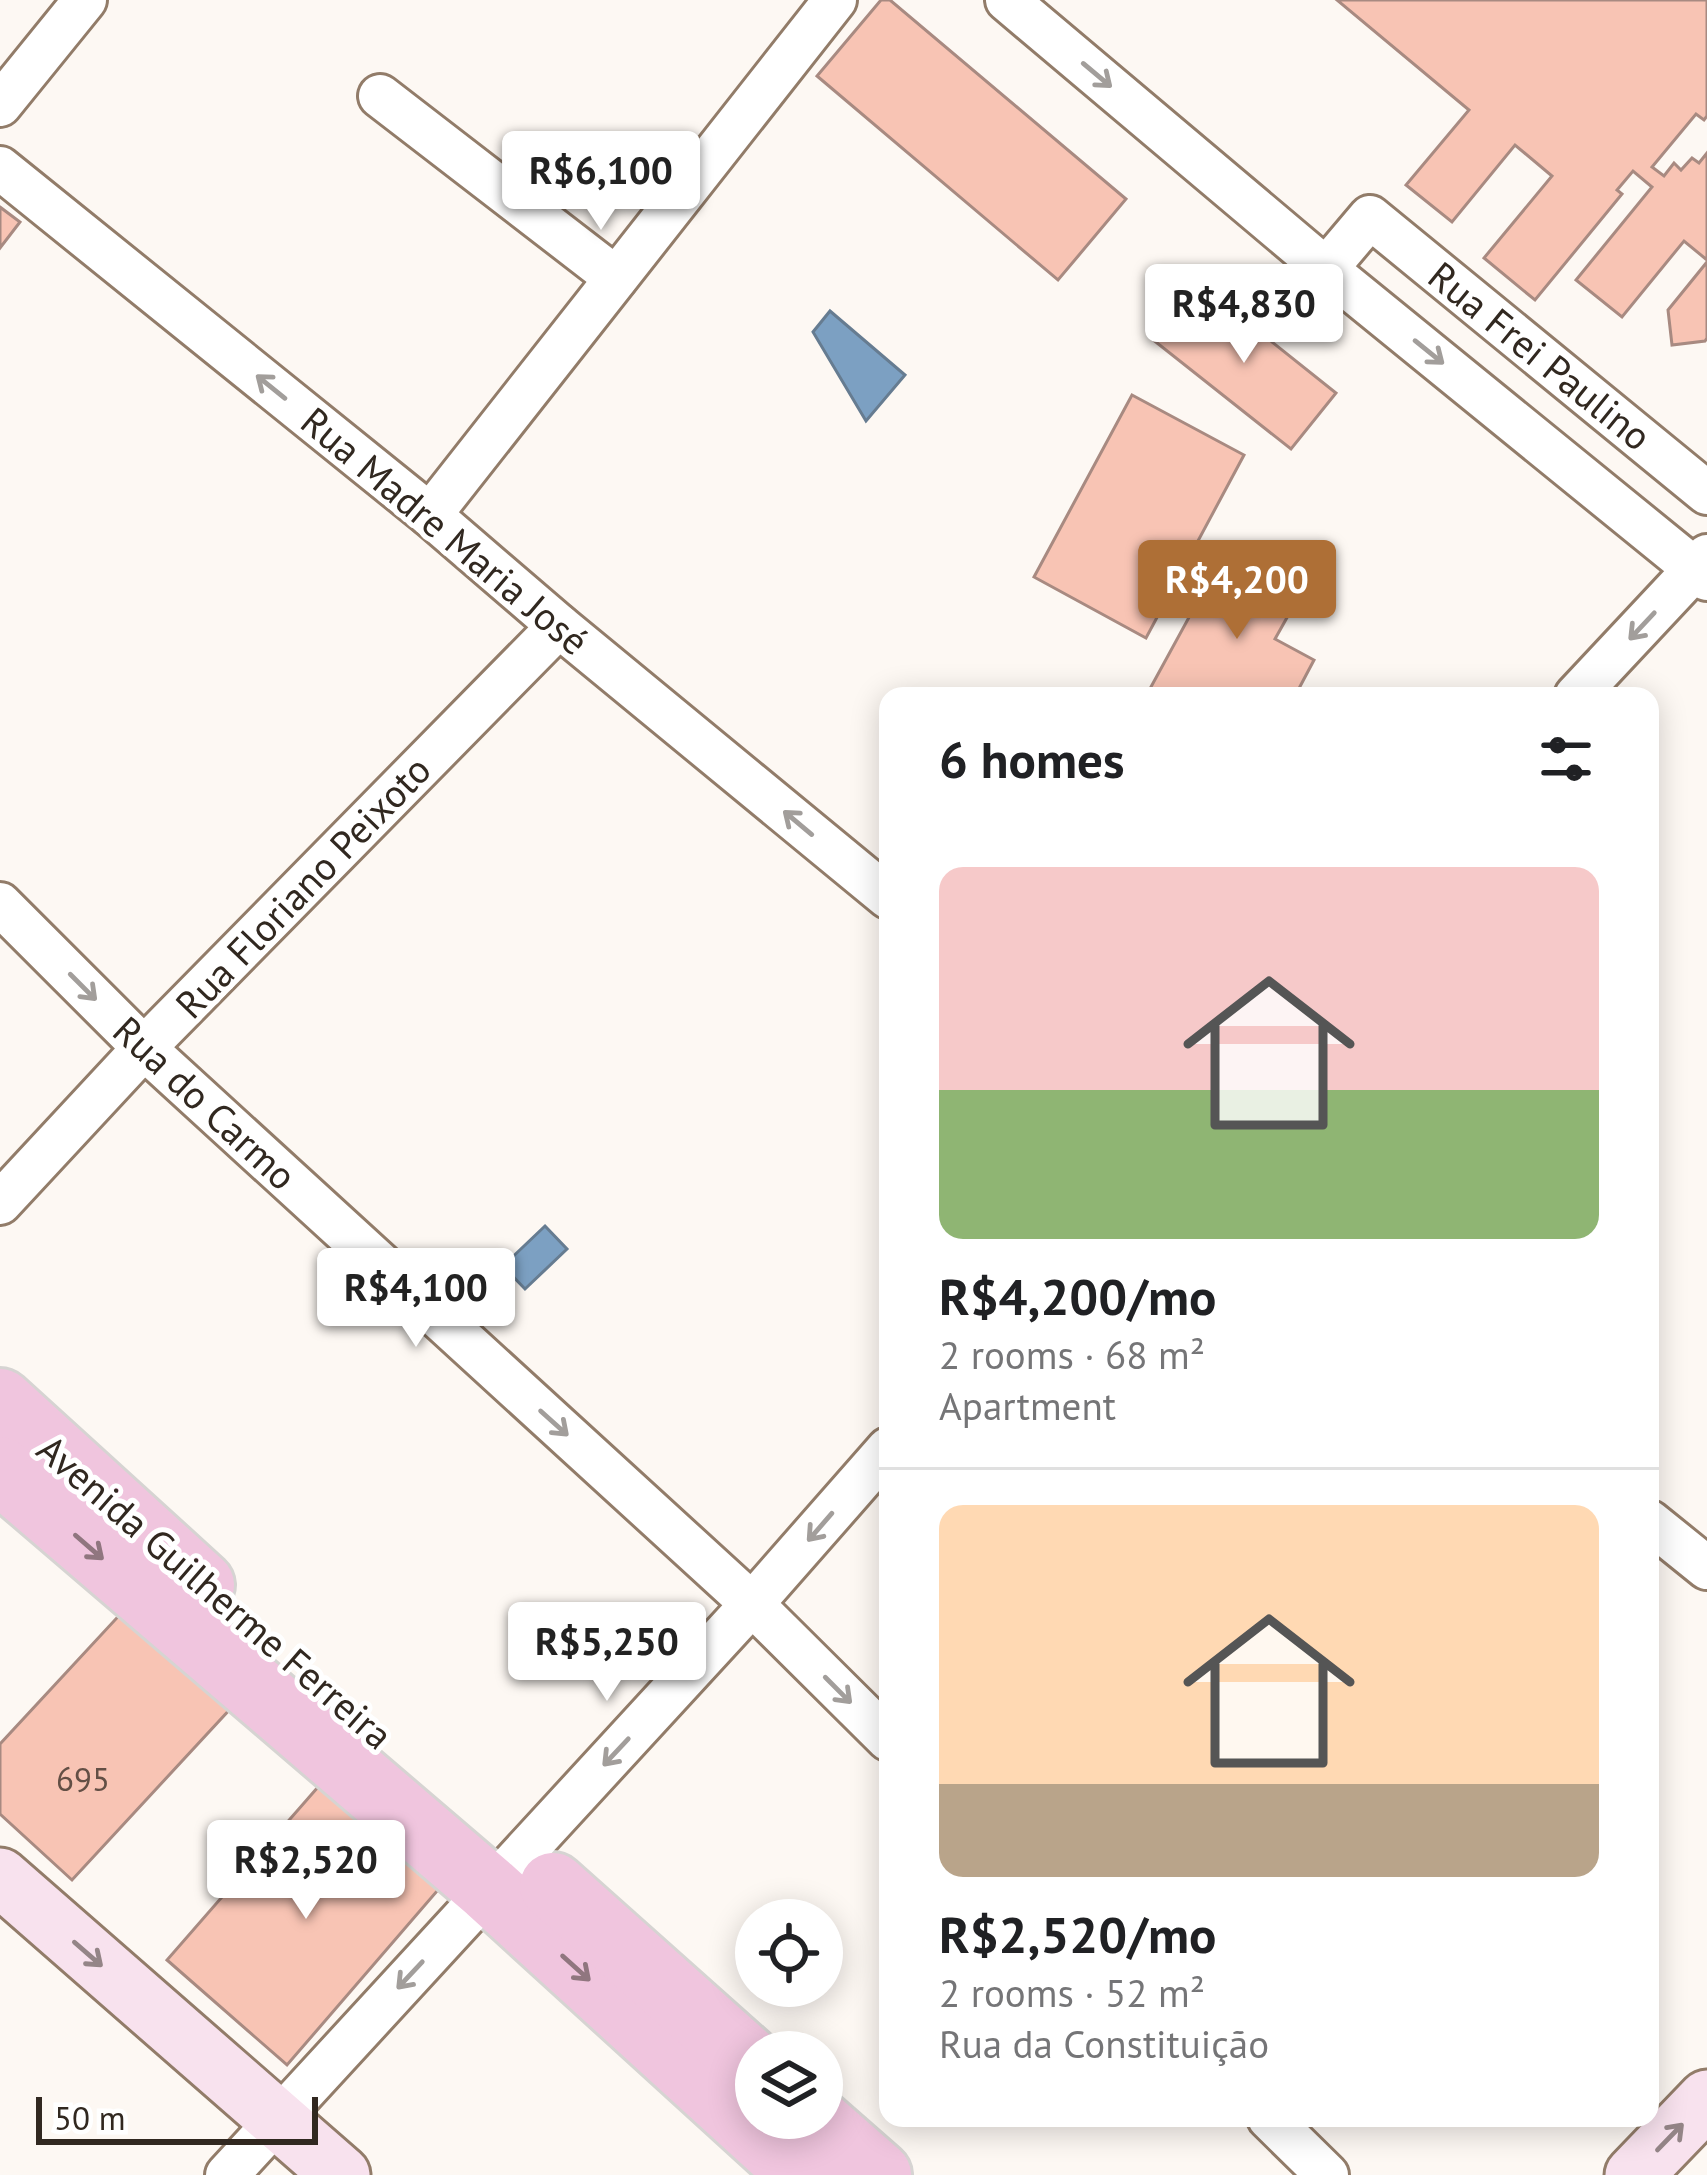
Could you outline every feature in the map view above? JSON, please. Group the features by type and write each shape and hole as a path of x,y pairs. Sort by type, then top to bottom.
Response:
{"main road":[{"name":"Avenida Guilherme Ferreira","path":"0,1402 505,1873 803,2175"},
{"name":"Avenida Guilherme Ferreira","path":"0,1471 735,2051"},
{"path":"837,2139 878,2175"}],"street":[{"path":"0,105 85,0"},
{"path":"430,515 835,0"},
{"name":"Rua Frei Paulino","path":"1007,0 1326,269 1703,568"},
{"path":"380,96 616,278"},
{"name":"Rua Madre Maria José","path":"0,168 430,515 879,890"},
{"name":"Rua Frei Paulino","path":"1326,269 1370,217 1707,493"},
{"path":"1585,687 1703,568"},
{"name":"Rua Floriano Peixoto","path":"0,1203 144,1048 559,626"},
{"name":"Rua do Carmo","path":"0,904 144,1048 752,1604 879,1730"},
{"path":"227,2175 879,1459"},
{"path":"1659,1529 1707,1568"},
{"path":"0,1877 340,2175"},
{"path":"1634,2175 1707,2099"},
{"path":"1278,2127 1327,2175"}],"water":[{"path":"830,311 905,375 866,421 813,332"},
{"path":"545,1226 567,1249 525,1289 503,1266"}],"building":[{"path":"881,0 890,0 1126,199 1058,280 817,76"},
{"path":"1337,0 1707,0 1707,116 1704,120 1696,114 1652,167 1664,176 1674,163 1681,170 1692,158 1699,163 1707,153 1707,260 1684,241 1622,317 1576,280 1652,187 1633,171 1617,190 1622,194 1535,300 1484,258 1552,176 1515,145 1452,222 1406,185 1469,110"},
{"path":"0,207 20,222 0,248"},
{"path":"1707,262 1707,338 1672,345 1668,310"},
{"path":"1197,282 1336,393 1291,449 1152,339"},
{"path":"1132,395 1244,455 1146,638 1034,577"},
{"path":"1240,555 1303,589 1275,639 1314,660 1300,687 1151,687 1199,599 1212,606"},
{"path":"126,1608 232,1707 72,1880 0,1814 0,1744"},
{"path":"325,1779 444,1883 287,2065 167,1960"}]}
